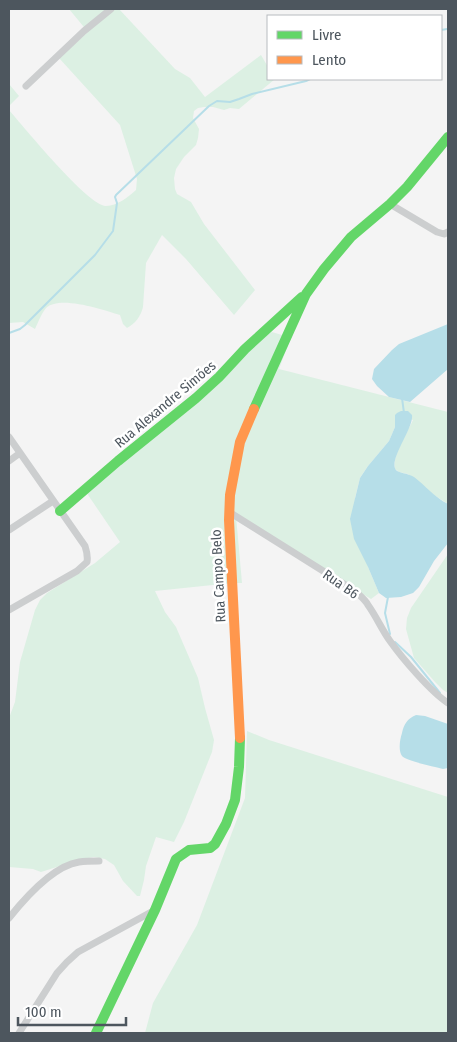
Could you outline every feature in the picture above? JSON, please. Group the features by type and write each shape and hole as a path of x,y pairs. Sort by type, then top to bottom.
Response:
{"street":[{"path":"26,86 84,31 111,9"},
{"name":"Rua Campo Belo","path":"96,1033 155,910 176,859 188,850 210,848 215,844 226,824 235,800 240,744 230,494 240,442 306,294 351,237 407,187 448,137"},
{"path":"390,204 436,232 444,234 448,232"},
{"name":"Rua Alexandre Simões","path":"60,511 202,393 219,378 245,349 306,294"},
{"path":"9,437 88,552 87,562 77,571 9,610"},
{"path":"9,461 20,453"},
{"path":"9,530 53,500"},
{"name":"Rua B6","path":"230,512 355,591 367,603 390,641 404,658 422,679 448,703"},
{"path":"9,918 18,907 59,869 78,862 99,860"},
{"path":"19,1033 57,973 78,952 155,910"}],"green space":[{"path":"69,9 119,9 175,69 190,78 205,97 261,55 267,65 267,80 274,80 239,109 230,108 224,110 204,107 194,111 193,118 199,129 196,145 184,157 176,169 174,178 177,194 191,202 204,224 255,290 234,315 186,259 162,235 146,263 142,310 135,322 127,328 123,324 120,315 71,303 53,304 46,308 35,329 23,322 9,323 9,110 71,180 97,203 106,206 118,203 136,190 137,179 120,125 59,58 88,32"},
{"path":"9,84 19,96 9,106"},
{"path":"272,332 282,335 288,345 279,369 448,412 448,504 408,474 395,469 398,451 413,420 395,415 395,427 389,441 360,478 355,498 368,567 379,593 371,599 236,516 242,583 155,591 165,612 176,627 198,678 214,740 212,752 174,842 156,837 146,866 140,896 137,896 123,881 114,865 105,859 94,857 79,860 41,872 33,869 9,867 9,718 15,702 20,662 35,610 40,600 47,593 95,563 120,542 86,492 264,336"},
{"path":"448,554 448,693 435,682 414,658 406,629 407,618 411,608"},
{"path":"247,731 269,740 448,797 448,1033 145,1033 153,1003 197,925 245,798"}],"water":[{"path":"448,324 448,369 410,402 389,397 377,386 372,379 374,369 392,350 399,344"},
{"path":"401,411 408,411 412,415 412,421 394,465 396,470 414,477 434,495 448,504 448,543 413,593 401,597 386,598 379,593 354,539 350,519 360,478 389,441 395,427 395,415"},
{"path":"416,715 448,724 448,768 443,769 421,764 402,756 400,744 404,727 408,720"}],"waterway":[{"path":"442,30 447,29"},
{"path":"9,333 25,325 95,255 113,231 117,203 116,195 209,106 217,101 230,102 252,94 308,80"},
{"path":"402,398 404,413"},
{"path":"388,597 385,613 390,634"},
{"path":"395,642 411,657 440,693"}],"traffic: fast":[{"path":"254,409 306,294 351,237 407,187 448,137"},
{"path":"60,511 196,398 245,349 302,297"},
{"path":"96,1033 155,910 176,859 189,850 210,848 215,844 226,824 235,800 240,738"}],"traffic: slow":[{"path":"240,738 229,520 230,495 240,442 254,409"}]}
